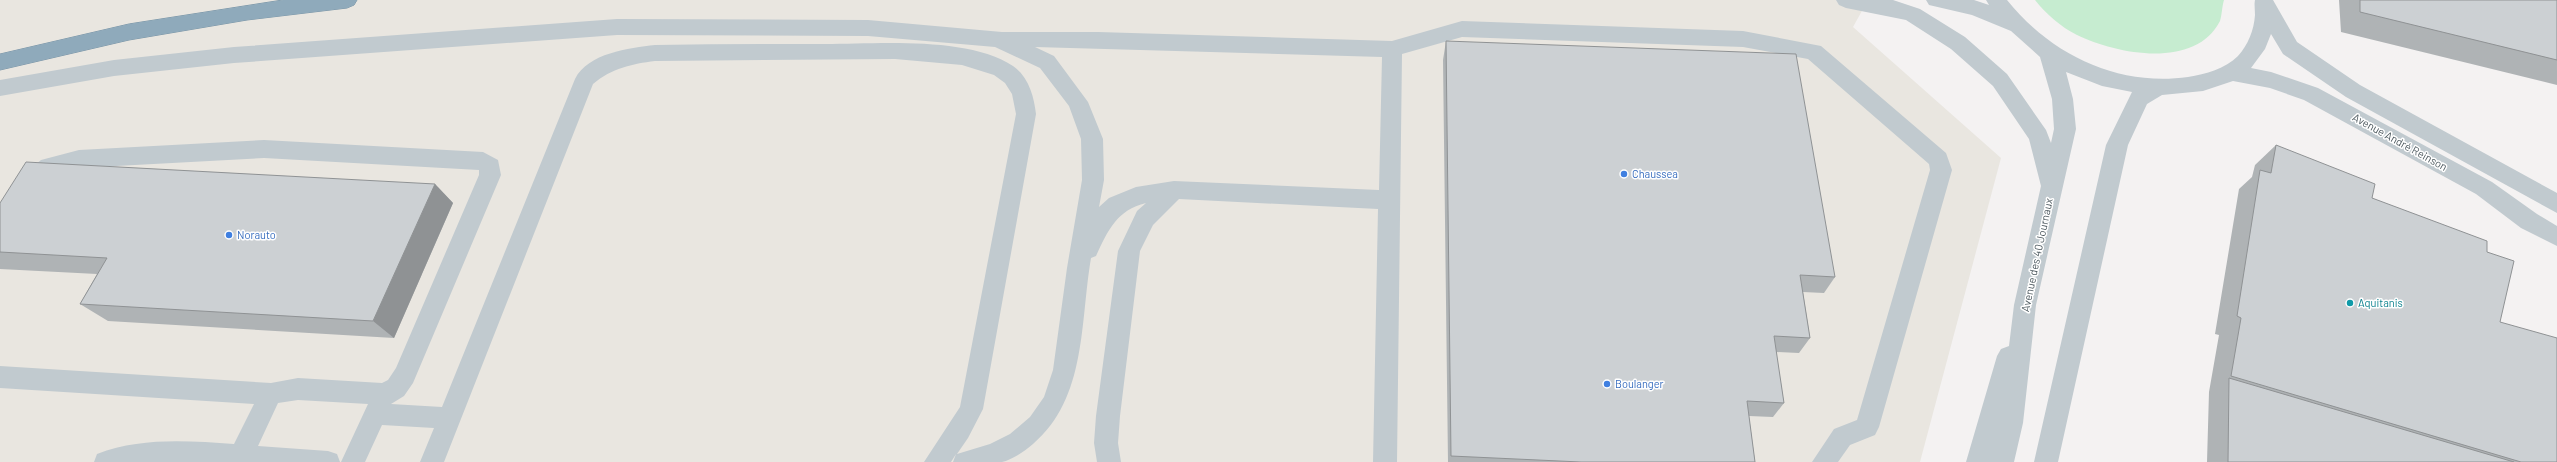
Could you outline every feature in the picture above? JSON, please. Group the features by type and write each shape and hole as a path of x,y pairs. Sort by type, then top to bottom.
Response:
{"highway":[{"path":"0,62 129,32 247,12 347,0"}],"street":[{"path":"1846,0 1893,8 1913,14 1958,43 2000,80 2039,136 2052,187"},
{"path":"1936,0 1976,8 2016,26 2048,51 2082,70 2120,82 2158,88 2198,84 2231,72 2252,54 2263,30 2264,2"},
{"path":"1996,0 2016,26"},
{"name":"Avenue André Reinson","path":"2264,2 2290,48 2326,74 2353,91 2557,204"},
{"path":"0,88 114,68 234,55 617,27 868,28 998,39 1098,40 1392,49 1462,29 1743,39 1814,52 1938,159 1941,170 1940,178 1867,427 1842,437 1824,462"},
{"path":"965,462 994,454 1018,442 1038,425 1054,403 1066,370 1078,268 1093,180 1092,139 1078,102 1047,62 998,39"},
{"path":"1385,462 1388,200 1392,49"},
{"name":"Avenue des 40 Journaux","path":"2002,462 2011,423 2025,305 2065,129 2065,102 2058,74 2048,51"},
{"path":"432,462 585,79 593,70 627,56 655,53 859,52 948,54 969,57 1002,70 1018,83 1025,102 1026,114 971,409 960,430 936,462"},
{"name":"Avenue André Reinson","path":"2231,72 2271,80 2311,94 2484,188 2530,221 2557,237"},
{"path":"2046,462 2117,145 2139,98 2158,88"},
{"path":"0,228 32,180 49,166 79,159 264,149 483,161 490,166 490,175 406,375 396,388 379,404 353,462"},
{"path":"1078,268 1104,217 1118,205 1153,191 1174,190 1388,200"},
{"path":"1109,462 1106,443 1108,416 1129,251 1145,218 1174,190"},
{"path":"1978,462 2025,305"},
{"path":"0,377 272,394 298,389 449,418"},
{"path":"240,457 272,394"},
{"path":"106,462 133,455 176,452 328,462"}],"shaded area":[{"path":"0,0 1868,0 1853,27 2001,158 1920,462 0,462"}],"green space":[{"path":"2035,0 2224,0 2220,21 2208,36 2193,47 2174,52 2154,54 2112,48 2077,35 2054,20"}],"building":[{"path":"2360,0 2557,0 2557,60 2360,12"},
{"path":"1446,41 1796,54 1835,277 1800,275 1810,338 1774,336 1784,403 1747,401 1755,462 1581,462 1451,456"},
{"name":"Aquitanis","path":"2276,145 2375,184 2372,198 2487,241 2487,252 2514,261 2500,322 2557,338 2557,462 2521,462 2231,376 2241,318 2237,316 2260,170 2271,173"},
{"name":"Norauto","path":"26,162 435,184 373,321 80,304 107,258 0,252 0,203"},
{"path":"2229,378 2514,462 2228,462"}],"place":[{"name":"Chaussea","path":"1624,174"},
{"name":"Norauto","path":"229,235"},
{"name":"Aquitanis","path":"2350,303"},
{"name":"Boulanger","path":"1607,384"}]}
